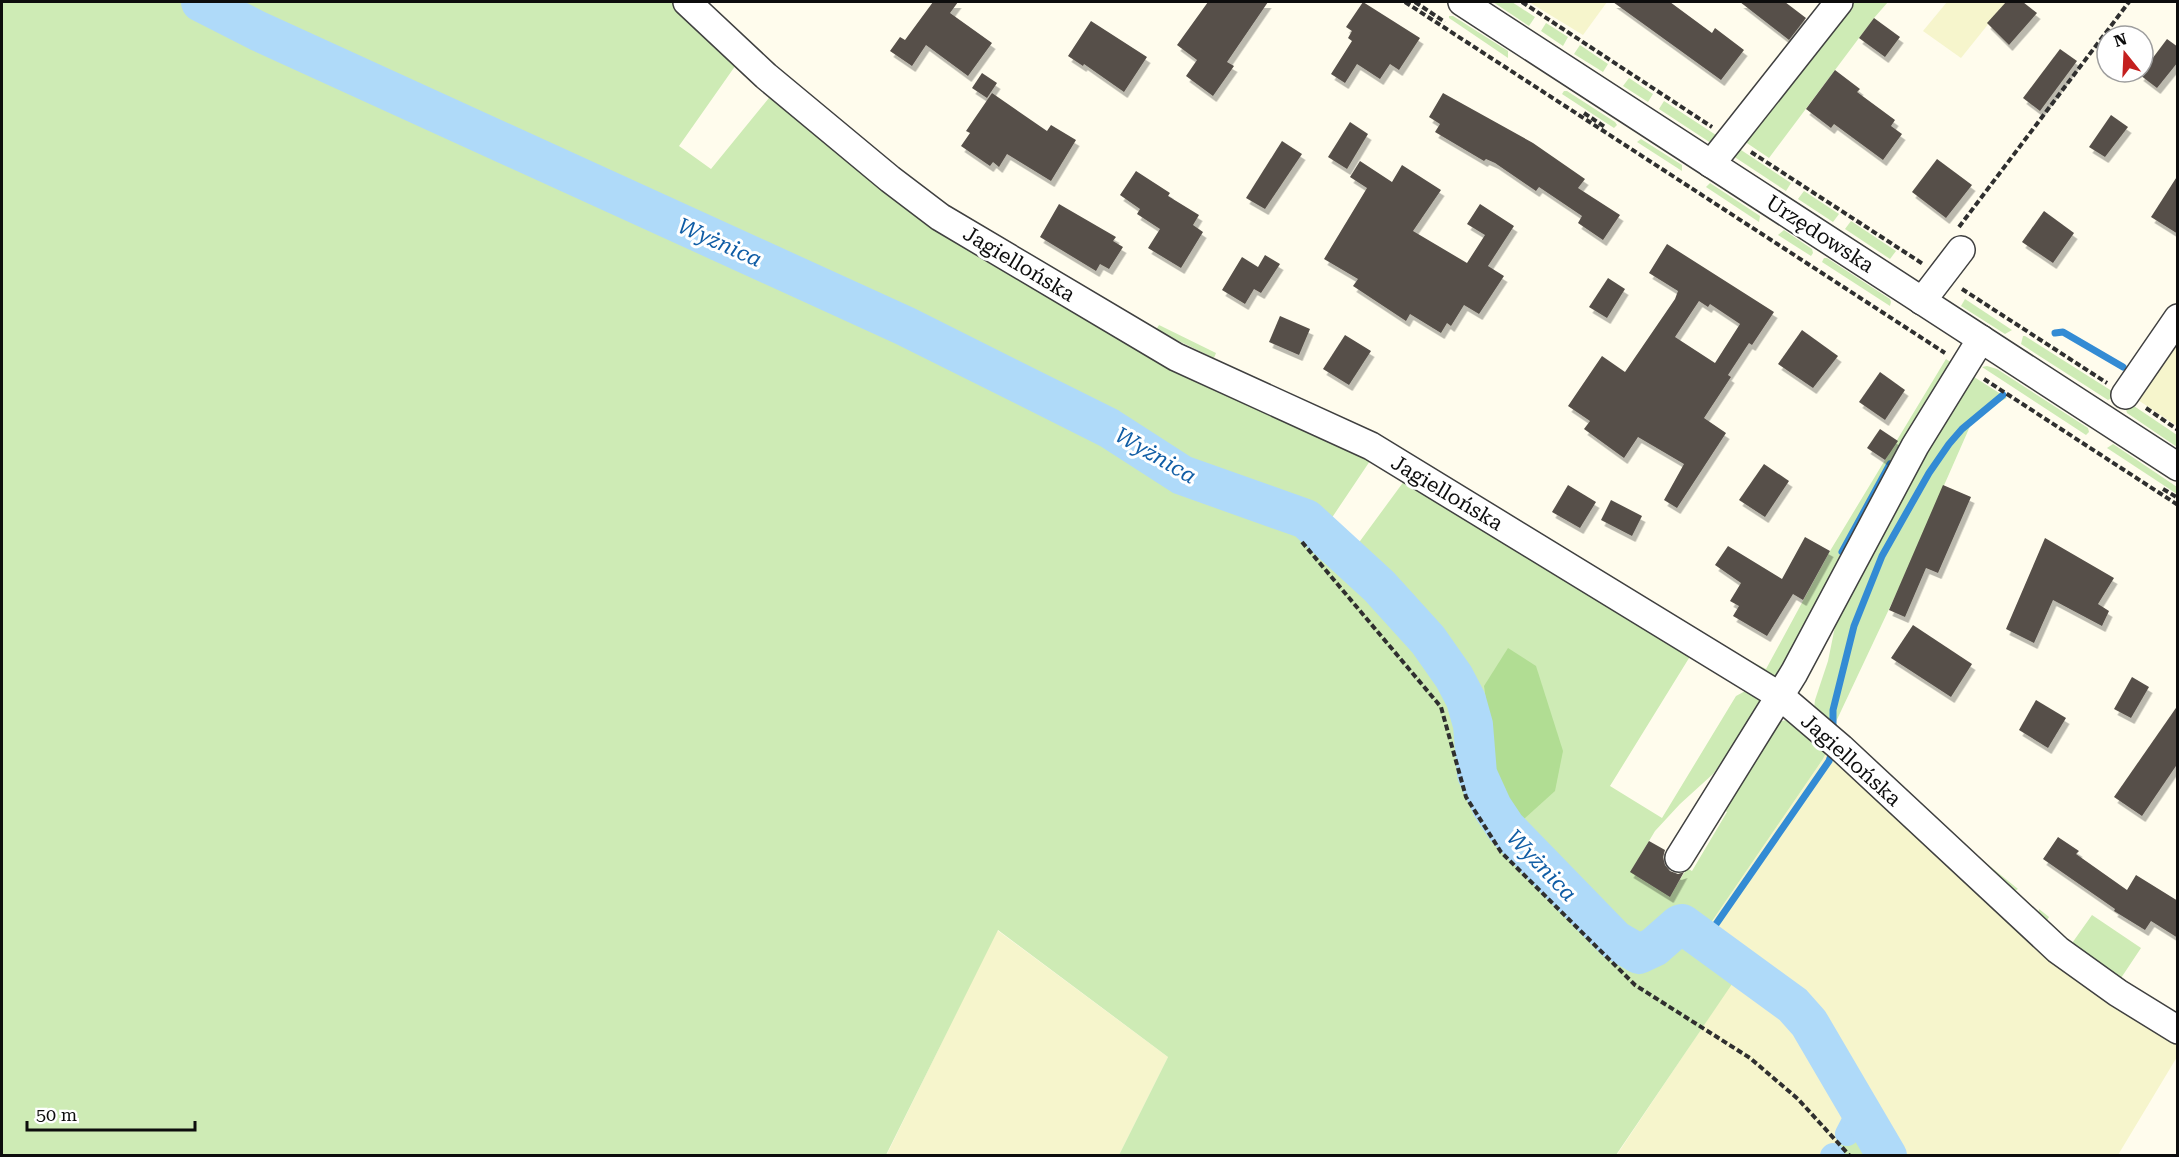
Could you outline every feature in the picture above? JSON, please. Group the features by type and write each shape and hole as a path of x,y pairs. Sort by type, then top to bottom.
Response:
{"street":[{"name":"Jagiellońska","path":"687,2 766,76 940,217 1176,357 1371,446 1780,696 1841,748 2058,951 2118,993 2178,1030"},
{"name":"Urzędowska","path":"1462,2 2178,467"},
{"path":"1711,164 1839,2"},
{"path":"1922,301 1940,276 1959,240"},
{"path":"2126,395 2178,318"},
{"path":"1679,858 1794,673 1915,446 1981,339"}],"path":[{"path":"1405,2 2178,505"},
{"path":"1522,2 2178,430"},
{"path":"1959,240 2129,2"},
{"path":"1302,542 1441,707 1466,797 1501,852 1635,985 1749,1058 1798,1099 1850,1155"}],"green space":[{"path":"2,2 676,2 738,62 679,146 711,169 773,93 912,205 1374,455 1325,528 1352,552 1410,473 1694,650 1610,786 1662,818 1736,696 1749,689 1760,698 1760,706 1751,724 1713,774 1655,831 1631,871 1670,896 1687,868 1692,871 1727,812 1722,808 1773,723 1791,719 1829,747 1706,930 1747,962 1616,1155 1119,1155 1168,1057 998,930 886,1155 2,1156"},
{"path":"1493,2 1512,2 1535,17 1529,26"},
{"path":"1529,2 1607,2 1583,35"},
{"path":"1847,2 1888,2 1769,158 1738,137"},
{"path":"1947,2 2006,2 1961,58 1923,31"},
{"path":"1453,16 1508,51 1508,58 1449,18"},
{"path":"1546,23 1568,37 1563,46 1541,31"},
{"path":"1580,45 1608,64 1603,72 1574,54"},
{"path":"1629,78 1653,94 1648,102 1623,86"},
{"path":"1564,91 1617,125 1614,128 1562,94"},
{"path":"1664,101 1722,139 1717,147 1659,109"},
{"path":"1641,139 1682,165 1682,171 1637,142"},
{"path":"1735,146 1791,183 1786,191 1730,154"},
{"path":"1710,183 1760,216 1759,222 1706,187"},
{"path":"1804,191 1839,214 1833,222 1798,199"},
{"path":"1851,221 1896,251 1890,259 1845,229"},
{"path":"1784,230 1812,249 1811,256 1778,235"},
{"path":"1824,258 1890,299 1890,306 1822,262"},
{"path":"1965,299 2012,330 2005,334 1961,306"},
{"path":"1159,325 1216,353 1214,358 1156,330"},
{"path":"2177,328 2177,426 2132,396"},
{"path":"2023,336 2115,393 2112,398 2108,400 2021,344"},
{"path":"1946,359 1955,365 1778,676 1769,676 1724,647 1766,669 1830,551"},
{"path":"1982,367 1997,369 2088,428 2089,432 2086,435"},
{"path":"1971,375 2007,398 1988,408 1971,424 1898,590 1833,728 1922,811 2018,889 2008,895 1820,718 1814,709 1828,661 1838,612 1924,442 1950,398"},
{"path":"2128,402 2177,435 2177,447 2127,413"},
{"path":"2113,444 2177,487 2177,494 2107,448"},
{"path":"1508,648 1536,666 1563,751 1555,791 1523,820 1499,792 1484,686"},
{"path":"1829,747 2177,1042 2177,1057 2118,1155 1895,1155 1805,1005 1706,930"},
{"path":"2039,909 2049,917 2045,924 2070,946 2092,915 2141,948 2121,978 2113,981 2074,954 2041,926 2038,916"},
{"path":"997,930 1168,1057 1119,1155 886,1156"},
{"path":"1738,974 1787,1009 1807,1033 1856,1116 1847,1134 1832,1155 1616,1156"},
{"path":"1856,1116 1880,1155 1832,1155 1847,1134"}],"building":[{"path":"933,2 958,2 950,13 992,43 968,76 926,45 912,66 890,51 900,37 905,40"},
{"path":"1208,2 1268,2 1227,62 1234,66 1213,96 1186,76 1197,60 1177,45"},
{"path":"1363,2 1420,38 1399,70 1390,64 1380,79 1357,64 1345,83 1331,74 1352,41 1348,38 1352,31 1346,27"},
{"path":"1613,2 1670,2 1712,33 1715,28 1744,50 1721,80"},
{"path":"1740,2 1785,2 1806,18 1789,40"},
{"path":"2006,2 2023,2 2037,13 2009,45 1987,23"},
{"path":"1874,18 1900,37 1885,57 1859,38"},
{"path":"1091,21 1147,57 1124,92 1084,64 1083,66 1068,56"},
{"path":"2167,39 2178,47 2178,62 2157,88 2152,84 2155,84 2155,55"},
{"path":"2060,49 2077,61 2040,111 2023,98"},
{"path":"1835,70 1860,89 1857,92 1895,120 1891,126 1902,134 1883,160 1834,124 1831,128 1806,109"},
{"path":"982,73 997,83 987,98 972,88"},
{"path":"992,93 1047,131 1051,125 1076,140 1051,181 1007,154 999,167 993,162 990,166 961,146 970,133 966,131"},
{"path":"1443,93 1533,143 1585,179 1578,188 1620,215 1603,240 1578,223 1582,216 1539,187 1536,191 1495,163 1486,159 1484,161 1435,132 1440,124 1429,117"},
{"path":"2111,115 2128,127 2105,157 2089,147"},
{"path":"1350,122 1368,134 1347,169 1328,157"},
{"path":"1282,141 1302,154 1265,209 1246,198"},
{"path":"1937,159 1972,185 1946,218 1912,192"},
{"path":"1360,161 1392,182 1402,165 1441,190 1413,231 1467,263 1485,235 1467,224 1480,204 1514,226 1488,266 1504,276 1479,314 1464,305 1451,326 1447,323 1441,333 1410,314 1406,321 1353,286 1358,279 1324,259 1367,188 1350,177"},
{"path":"1136,171 1170,193 1168,196 1199,215 1193,225 1203,232 1181,268 1148,248 1160,229 1137,214 1140,209 1120,195"},
{"path":"2178,175 2178,234 2151,217"},
{"path":"1059,204 1116,237 1113,241 1123,247 1109,269 1100,264 1096,271 1040,237"},
{"path":"2044,211 2074,233 2053,263 2022,242"},
{"path":"1667,244 1774,312 1752,345 1749,343 1728,375 1731,377 1704,418 1726,433 1677,508 1664,500 1684,464 1638,437 1624,458 1584,429 1590,421 1568,406 1602,356 1625,372 1675,299 1678,291 1649,273","holes":["1699,301 1708,307 1710,304 1740,324 1715,363 1675,337"]},
{"path":"1265,255 1280,264 1261,293 1254,289 1245,304 1222,290 1242,257 1258,267"},
{"path":"1608,278 1625,289 1607,318 1589,307"},
{"path":"1280,316 1310,329 1299,355 1269,342"},
{"path":"1802,330 1838,356 1813,388 1778,364"},
{"path":"1345,335 1371,351 1349,385 1323,369"},
{"path":"1880,372 1905,390 1885,420 1859,402"},
{"path":"1880,429 1898,441 1885,460 1867,448"},
{"path":"1764,464 1789,481 1765,517 1739,500"},
{"path":"1568,485 1596,502 1580,528 1552,512"},
{"path":"1943,485 1971,497 1938,573 1926,568 1905,617 1889,610"},
{"path":"1611,500 1642,516 1632,536 1601,520"},
{"path":"1805,537 1830,551 1803,600 1793,594 1767,636 1733,616 1739,606 1730,601 1741,583 1715,565 1728,546 1782,579"},
{"path":"2045,538 2114,578 2098,604 2109,611 2102,626 2053,600 2034,643 2006,629"},
{"path":"1913,625 1972,664 1951,697 1891,658"},
{"path":"2132,677 2149,687 2131,718 2114,709"},
{"path":"2036,700 2066,718 2048,748 2019,730"},
{"path":"2178,705 2178,763 2142,816 2114,797"},
{"path":"2058,837 2079,851 2076,854 2127,890 2136,875 2178,901 2178,938 2151,921 2145,930 2114,911 2115,909 2043,859"},
{"path":"1649,841 1665,850 1663,857 1670,871 1678,874 1684,872 1670,897 1630,872"}],"waterway":[{"name":"Wyżnica","path":"201,2 258,31 905,326 1109,428 1182,475 1306,519 1379,586 1428,640 1454,677 1466,700 1473,725 1477,774 1492,807 1506,828 1615,940 1639,954 1654,947 1682,924 1793,1005 1809,1023 1887,1156"},
{"path":"2055,333 2063,332 2123,367"},
{"path":"1833,729 1833,710 1854,626 1882,556 1929,473 1949,444 1962,429 2003,395"},
{"path":"1842,552 1890,464"},
{"path":"1705,940 1829,761 1833,750"},
{"path":"1847,1134 1860,1109"}]}
